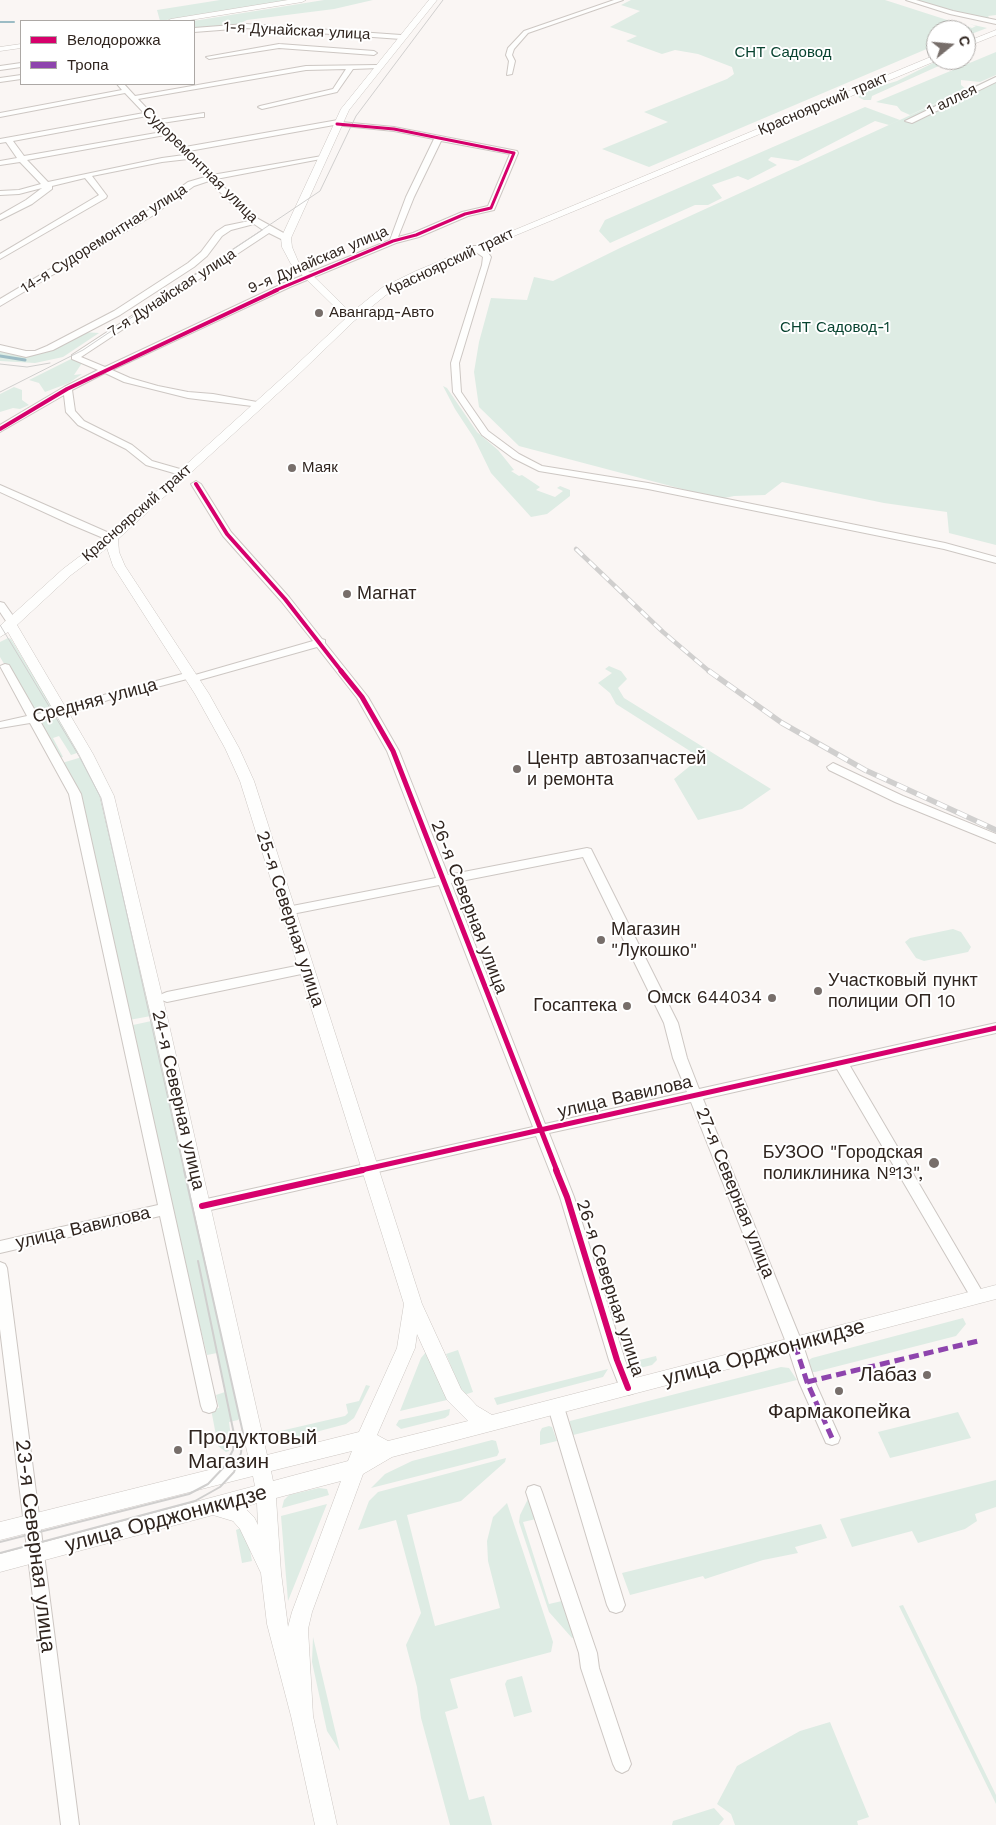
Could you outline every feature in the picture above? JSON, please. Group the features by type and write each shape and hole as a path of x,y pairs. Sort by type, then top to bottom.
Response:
{"main road":[{"path":"177,20 302,0"},
{"path":"350,320 343,309 308,278 289,255 286,238 337,123 377,67 433,0"},
{"path":"976,41 996,32"},
{"path":"0,49 20,46"},
{"name":"Красноярский тракт","path":"7,626 67,572 112,538 350,320 387,289 476,248 926,62"},
{"path":"328,295 351,301 387,289"},
{"name":"25-я Северная улица","path":"112,538 113,552 118,566 191,677 232,748 247,781 413,1304 406,1348 366,1439"},
{"name":"24-я Северная улица","path":"7,626 90,760 107,796 266,1492 271,1573 281,1642 302,1716 326,1825"},
{"name":"улица Орджоникидзе","path":"0,1563 356,1468 387,1450 996,1292"},
{"path":"413,1304 454,1394 470,1412 491,1424"},
{"path":"366,1439 387,1450"},
{"name":"24-я Северная улица","path":"302,1716 298,1648 300,1620 366,1439"},
{"name":"улица Орджоникидзе","path":"0,1531 366,1439"},
{"path":"214,1506 231,1510 240,1515 247,1523 271,1573"}],"street":[{"path":"509,74 512,61 509,55 511,48 526,32 620,0"},
{"path":"909,0 952,13 996,22"},
{"name":"1-я Дунайская улица","path":"195,30 246,26 401,37"},
{"path":"324,49 331,32"},
{"path":"209,57 279,46 374,53"},
{"path":"0,68 20,65"},
{"path":"262,107 335,92 351,67"},
{"path":"133,98 306,68 377,67"},
{"path":"0,80 20,77"},
{"name":"1 аллея","path":"909,121 996,79"},
{"name":"Судоремонтная улица","path":"121,85 209,178 254,222 286,238"},
{"path":"0,115 127,91"},
{"path":"4,140 148,114"},
{"path":"156,122 201,115"},
{"path":"183,150 337,123 366,125 438,139 410,197 393,240"},
{"path":"0,163 167,133"},
{"name":"9-я Дунайская улица","path":"0,429 67,389 287,285 380,248 393,240 416,235 465,214 492,208 514,153 438,139"},
{"path":"4,140 39,178 48,185"},
{"path":"0,194 19,192 87,175 162,160 190,157"},
{"name":"14-я Судоремонтная улица","path":"0,303 149,214 191,184 209,178 322,158"},
{"path":"0,257 103,196 87,175"},
{"path":"0,218 29,202 48,188 48,185"},
{"path":"0,348 26,354 50,348 117,313 190,265 204,254 219,234 228,228 254,222"},
{"name":"7-я Дунайская улица","path":"105,370 75,357 268,230"},
{"path":"476,248 487,257 486,265 458,353 455,381 457,392 485,433 516,456 539,468 648,486 945,546 996,560"},
{"path":"105,370 127,380 157,388 188,395 213,397 257,405"},
{"path":"67,389 70,412 81,423 129,447 149,463 184,472"},
{"name":"26-я Северная улица","path":"196,484 227,534 321,642 362,697 393,751 566,1196 614,1352 628,1388"},
{"path":"0,488 112,538"},
{"name":"24-я Северная улица","path":"0,605 7,626"},
{"name":"Средняя улица","path":"0,725 62,713 104,698 321,642"},
{"name":"24-я Северная улица","path":"5,668 75,794 209,1406"},
{"path":"832,767 899,799 996,839"},
{"name":"27-я Северная улица","path":"444,880 587,852 671,1023 680,1058 795,1345 807,1382 832,1438"},
{"path":"287,911 444,880"},
{"path":"168,997 306,969"},
{"name":"улица Вавилова","path":"202,1206 996,1028"},
{"path":"841,1063 978,1297"},
{"name":"улица Вавилова","path":"0,1248 165,1209"},
{"name":"23-я Северная улица","path":"0,1268 70,1825"},
{"path":"556,1407 616,1605"},
{"path":"534,1492 588,1653 590,1668 622,1764"}],"green space":[{"path":"220,0 290,0 166,20 160,20 157,10"},
{"path":"324,0 373,0 334,9 247,20 237,25 195,30 195,21"},
{"name":"СНТ Садовод","path":"631,0 885,0 947,20 926,20 926,49 649,167 602,149 668,122 644,112 727,79 734,74 732,67 698,54 675,50 662,54 626,41 637,36 610,27 640,11 621,5"},
{"path":"915,0 996,0 996,15 988,16 990,19 985,19"},
{"name":"СНТ Садовод","path":"976,26 987,28 976,32"},
{"path":"996,52 996,75 980,82 961,80 961,85 966,89 910,115 901,111 897,106 876,102 953,70 976,70 976,60"},
{"path":"926,66 926,70 930,70 872,96 871,100 864,100 858,97 868,90 897,81"},
{"name":"СНТ Садовод-1","path":"996,76 996,545 949,533 947,512 884,503 782,482 765,495 734,496 720,499 519,446 479,407 474,372 479,342 491,298 527,300 534,277 553,281 620,248"},
{"path":"865,107 900,120 889,125 875,121 798,161 771,157 768,160 777,165 748,180 738,176 712,185 722,198 708,205 695,205 610,243 599,231 605,220"},
{"path":"84,332 99,333 63,357 35,363 0,361 0,349 32,354"},
{"path":"71,359 82,363 74,375 82,374 69,383 45,392 39,383 29,380"},
{"path":"443,386 447,388 477,432 498,450 514,470 511,471 519,476 522,475 540,487 536,490 555,497 563,491 557,488 560,486 570,490 570,496 547,514 531,517 491,473 474,438"},
{"path":"14,387 22,390 22,400 29,405 20,409 13,408 0,412 0,394"},
{"path":"8,638 11,639 53,708 50,712 38,716 0,657 0,642"},
{"path":"609,666 621,671 627,679 618,688 624,698 771,789 742,809 698,820 674,779 696,761 690,751 616,704 610,693 598,683 612,673 605,669"},
{"path":"54,718 59,719 80,752 71,755 59,736 53,738 63,757 59,758 40,724 43,721"},
{"path":"82,757 100,793 151,1016 129,1020 62,763"},
{"path":"953,929 961,932 971,947 968,952 924,961 916,958 905,942 910,938"},
{"path":"156,1020 243,1415 238,1420 229,1422 231,1437 229,1451 226,1452 218,1446 211,1409 219,1408 216,1395 225,1392 217,1353 207,1355 183,1257 133,1025"},
{"path":"963,1318 966,1324 956,1336 815,1372 810,1372 806,1362 812,1358"},
{"path":"458,1350 473,1392 464,1395 446,1354"},
{"path":"426,1352 447,1400 400,1411 421,1358"},
{"path":"656,1356 657,1360 652,1365 636,1369 627,1363"},
{"path":"781,1367 789,1368 797,1380 573,1435 570,1427 570,1421"},
{"path":"608,1369 603,1377 497,1405 494,1398"},
{"path":"366,1385 370,1386 354,1418 346,1424 278,1442 276,1432 345,1416 348,1413 346,1404 359,1401"},
{"path":"450,1409 449,1415 445,1418 401,1429 396,1425 399,1420"},
{"path":"958,1412 971,1438 890,1458 878,1432"},
{"path":"552,1427 557,1441 540,1445 540,1432 542,1428"},
{"path":"492,1440 496,1441 499,1452 497,1456 371,1488 385,1474 412,1461"},
{"path":"506,1458 505,1462 461,1501 407,1515 435,1626 500,1608 488,1561 487,1541 493,1517 507,1503 553,1642 551,1652 450,1679 458,1708 445,1712 469,1800 484,1796 492,1825 450,1825 421,1718 417,1687 406,1645 421,1613 396,1520 358,1530 369,1501 378,1492"},
{"path":"996,1480 996,1507 975,1514 977,1521 965,1529 918,1543 912,1531 852,1547 840,1519"},
{"path":"319,1488 327,1489 329,1495 282,1508 284,1500 289,1495"},
{"path":"529,1497 536,1519 523,1522 549,1604 562,1601 575,1637 572,1638 549,1612 519,1522 520,1515"},
{"path":"327,1504 288,1601 281,1516"},
{"path":"821,1524 827,1538 795,1547 798,1553 763,1560 705,1579 703,1576 630,1595 622,1573"},
{"path":"243,1527 246,1529 252,1561 242,1563 236,1530"},
{"path":"903,1605 996,1795 996,1804 899,1606"},
{"path":"313,1637 340,1751 327,1731 312,1662"},
{"path":"522,1676 532,1712 514,1717 505,1684 507,1680"},
{"path":"830,1722 869,1817 857,1821 858,1825 735,1825 731,1814 717,1804 737,1766 800,1731"},
{"path":"714,1808 724,1819 719,1825 672,1825 673,1821"}],"waterway":[{"path":"0,22 14,22"},
{"path":"0,356 25,360"}],"tram line":[{"path":"0,392 83,350 320,191 356,116 443,0"},
{"path":"0,364 27,367 50,363"},
{"path":"0,625 79,756 101,798 184,1171"},
{"path":"0,1553 195,1501 220,1487 234,1472 241,1453 243,1433 184,1170"},
{"path":"0,1542 189,1494 208,1484 224,1467 233,1450 234,1434 198,1261"}],"railway":[{"path":"576,549 663,632 710,672"},
{"path":"709,671 782,723 865,770 996,830"}],"marked path":[{"path":"807,1382 978,1341"},
{"path":"795,1345 807,1382 832,1438"}],"cycle path":[{"path":"0,429 67,389 287,285 393,241 416,235 465,214 491,208 514,153 394,129 337,124"},
{"path":"196,484 227,534 285,599 362,697 393,751 567,1197 617,1360 628,1388"},
{"path":"202,1206 996,1028"}],"place":[{"name":"Авангард-Авто","path":"319,313"},
{"name":"Маяк","path":"292,468"},
{"name":"Магнат","path":"347,594"},
{"name":"Центр автозапчастей и ремонта","path":"517,769"},
{"name":"Магазин \"Лукошко\"","path":"601,940"},
{"name":"Участковый пункт полиции ОП 10","path":"818,991"},
{"name":"Омск 644034","path":"772,998"},
{"name":"Госаптека","path":"627,1006"},
{"name":"БУЗОО \"Городская поликлиника №13\",","path":"934,1163"},
{"name":"Лабаз","path":"927,1375"},
{"name":"Фармакопейка","path":"839,1391"},
{"name":"Продуктовый Магазин","path":"178,1450"}]}
